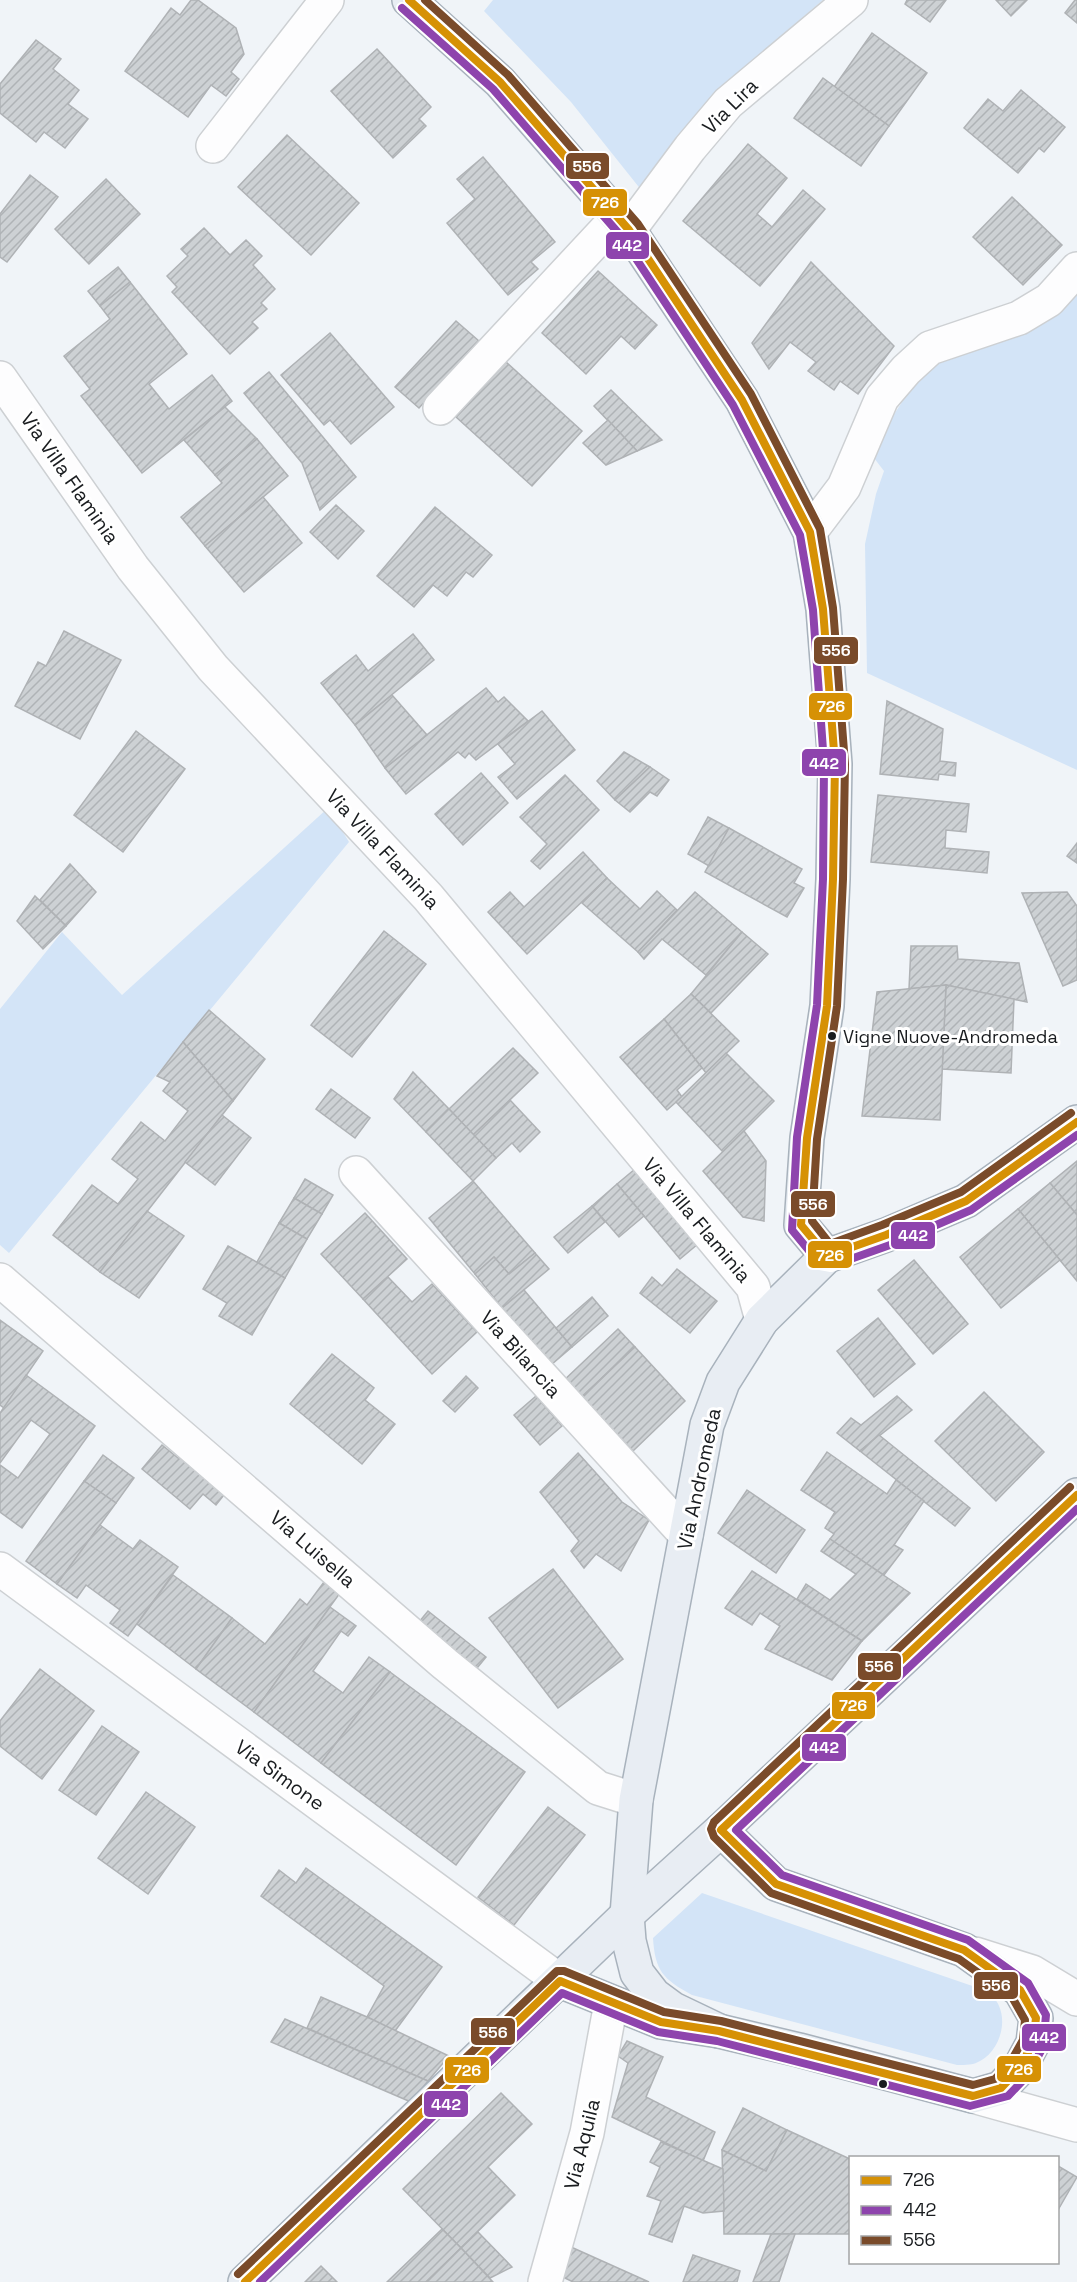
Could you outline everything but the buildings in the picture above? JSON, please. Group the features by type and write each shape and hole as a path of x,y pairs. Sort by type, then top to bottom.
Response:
{"main road":[{"path":"409,0 500,82 624,223 742,400 810,532 823,609 835,764 833,879 827,1006 807,1138 801,1225 827,1256"},
{"name":"Via Andromeda","path":"719,2031 673,2009 654,1995 638,1973 629,1941 627,1915 636,1800 707,1425 723,1382 762,1320 827,1256 886,1235 966,1201 1077,1122"},
{"path":"246,2282 627,1915 722,1830 1077,1495"},
{"path":"560,1981 611,2004 661,2022 719,2031 973,2096 1001,2088 1019,2069 1033,2043 1036,2018 1020,1990 964,1950 776,1884 722,1830"}],"street":[{"path":"213,146 327,0"},
{"name":"Via Lira","path":"440,408 624,223 728,103 851,0"},
{"path":"810,532 844,488 882,398 906,370 930,348 1019,318 1049,300 1077,270"},
{"name":"Via Villa Flaminia","path":"0,378 133,568 213,668 428,897 753,1287 762,1320"},
{"name":"Via Bilancia","path":"356,1173 686,1535"},
{"name":"Via Luisella","path":"0,1280 454,1672 598,1788 636,1800"},
{"name":"Via Simone","path":"0,1569 560,1981"},
{"path":"964,1950 1032,1972 1077,1999"},
{"name":"Via Aquila","path":"545,2282 587,2133 611,2004"},
{"path":"973,2096 1076,2123"}],"shaded area":[{"path":"493,0 823,0 722,86 642,191 571,102 484,11"},
{"path":"1077,294 1077,770 867,673 865,544 876,494 884,471 874,458 891,419 921,373 952,352 1017,334 1047,322"},
{"path":"328,808 349,842 9,1253 0,1245 0,1009 62,932 122,995"},
{"path":"702,1893 987,1991 997,2002 1001,2014 1001,2031 995,2047 990,2054 976,2063 957,2065 692,1995 667,1979 662,1973 656,1959 653,1938"}],"transit line":[{"name":"726","path":"409,0 500,82 629,230 742,400 810,532 823,609 835,764 833,879 827,1006 807,1138 801,1225 827,1256 886,1235 966,1201 1077,1122"},
{"name":"556","path":"425,0 508,75 638,224 751,394 820,529 833,608 845,764 843,879 837,1006 817,1139 812,1221 830,1244 882,1225 961,1192 1071,1113"},
{"name":"442","path":"402,8 493,89 621,236 733,405 800,535 813,610 824,764 823,879 817,1005 797,1137 792,1230 820,1264 831,1266 890,1245 971,1210 1077,1135"},
{"name":"556","path":"238,2274 557,1971 564,1971 664,2012 721,2021 973,2085 995,2079 1010,2063 1023,2040 1025,2020 1012,1997 959,1959 771,1893 714,1837 711,1829 714,1822 1070,1487"},
{"name":"726","path":"245,2282 560,1981 661,2022 719,2031 973,2096 1001,2088 1019,2069 1033,2043 1036,2018 1020,1990 964,1950 776,1884 721,1830 1077,1495"},
{"name":"442","path":"260,2282 562,1993 658,2032 717,2041 970,2106 1008,2096 1028,2075 1043,2047 1046,2015 1028,1983 968,1940 782,1875 736,1830 1077,1509"}],"place":[{"name":"Vigne Nuove-Andromeda","path":"832,1036"}]}
